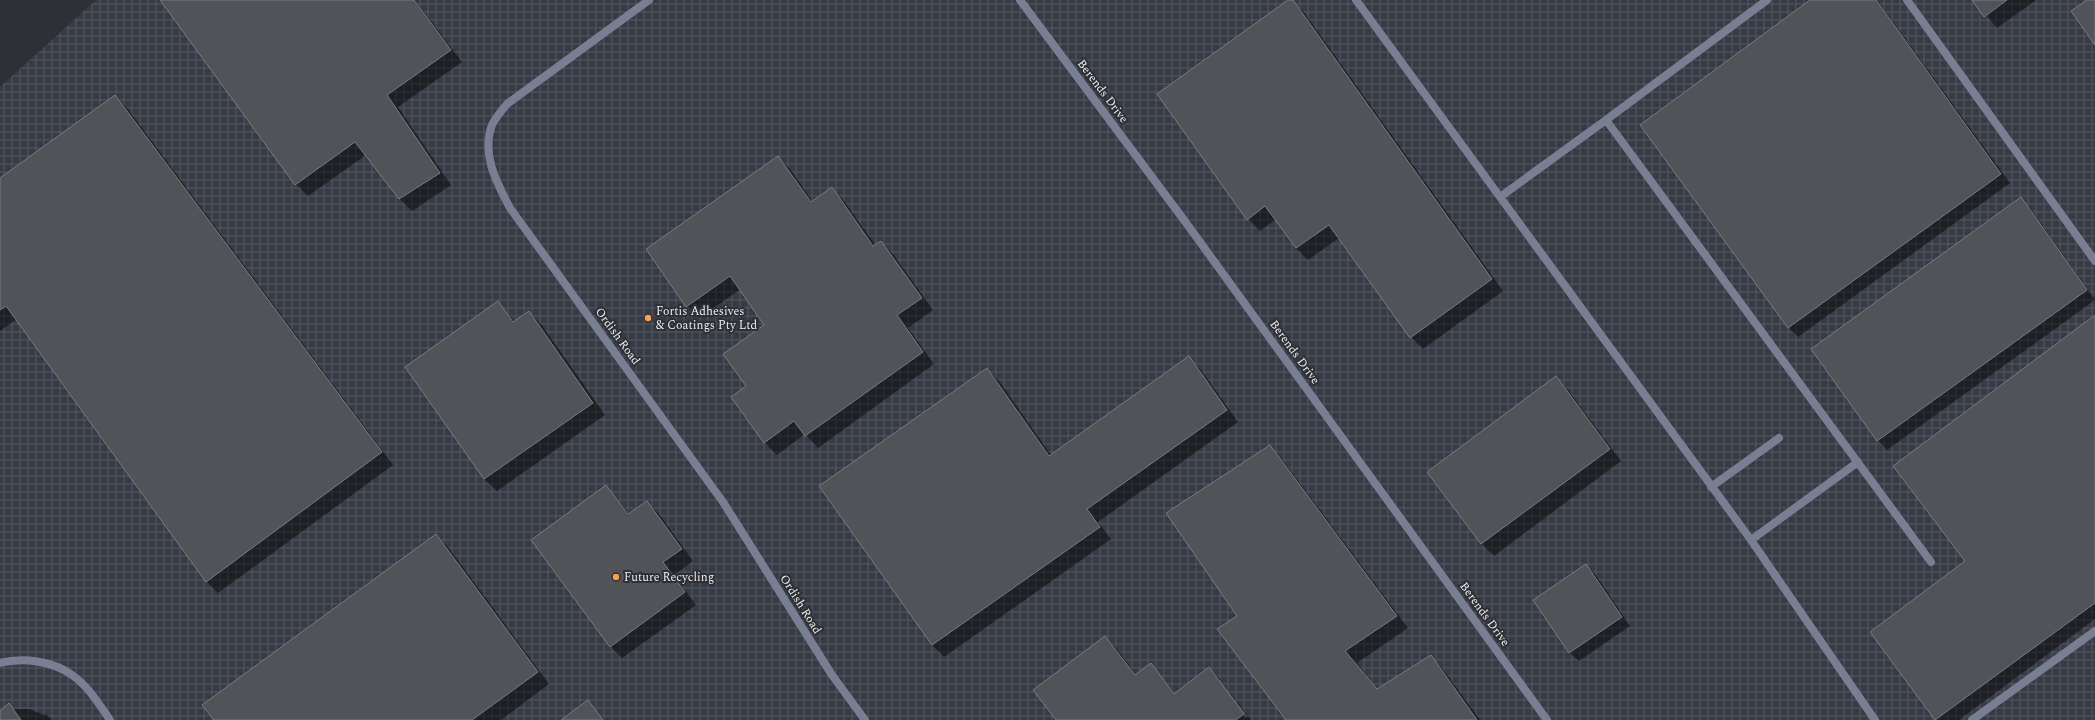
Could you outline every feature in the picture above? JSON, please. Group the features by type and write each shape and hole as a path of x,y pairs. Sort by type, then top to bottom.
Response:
{"street":[{"name":"Ordish Road","path":"649,0 507,104 492,124 488,151 494,178 510,208 723,502 832,675 865,720"},
{"name":"Berends Drive","path":"1020,0 1188,226 1547,720"},
{"path":"1356,0 1750,540 1875,720"},
{"path":"1500,197 1767,0"},
{"path":"1907,0 2095,261"},
{"path":"1606,120 1931,562"},
{"path":"1711,487 1779,438"},
{"path":"1750,540 1858,462"},
{"path":"1972,720 2095,631"},
{"path":"0,663 25,660 43,663 66,671 82,684 110,720"}],"shaded area":[{"path":"96,0 2095,0 2095,720 0,720 0,87"}],"building":[{"path":"160,0 414,0 451,50 387,95 440,173 399,199 355,142 295,185"},
{"path":"1288,0 1293,0 1492,279 1410,338 1329,225 1296,248 1265,206 1247,220 1157,94"},
{"path":"1810,0 1876,0 2001,174 1788,328 1640,125"},
{"path":"1972,0 2007,0 1984,17"},
{"path":"2087,0 2095,0 2095,45 2071,11"},
{"path":"115,95 382,452 206,582 6,306 0,310 0,178"},
{"path":"778,156 811,202 832,187 873,246 881,241 922,298 897,315 923,352 805,436 794,421 764,443 731,397 746,386 723,354 764,325 730,276 686,307 646,249"},
{"path":"2021,197 2087,290 1877,441 1811,349"},
{"path":"498,301 513,322 529,311 593,403 484,479 405,367"},
{"path":"2095,315 2095,603 1935,720 1870,632 1965,561 1893,466"},
{"path":"1189,356 1227,410 1087,509 1100,527 932,645 819,486 987,368 1049,456"},
{"path":"1556,376 1610,449 1481,544 1427,472"},
{"path":"1270,445 1397,616 1345,651 1377,689 1431,655 1477,720 1286,720 1217,629 1237,616 1166,513"},
{"name":"Future Recycling","path":"606,485 628,514 647,501 682,549 663,562 685,592 610,647 531,540"},
{"path":"436,534 538,672 472,720 214,720 202,705"},
{"path":"1586,564 1622,617 1569,653 1533,600"},
{"path":"1105,636 1135,675 1151,663 1174,694 1209,667 1244,714 1236,720 1056,720 1033,690"},
{"path":"588,700 603,720 561,720"},
{"path":"9,703 21,720 0,720 0,711"}],"place":[{"name":"Fortis Adhesives & Coatings Pty Ltd","path":"648,318"},
{"name":"Future Recycling","path":"616,577"}]}
